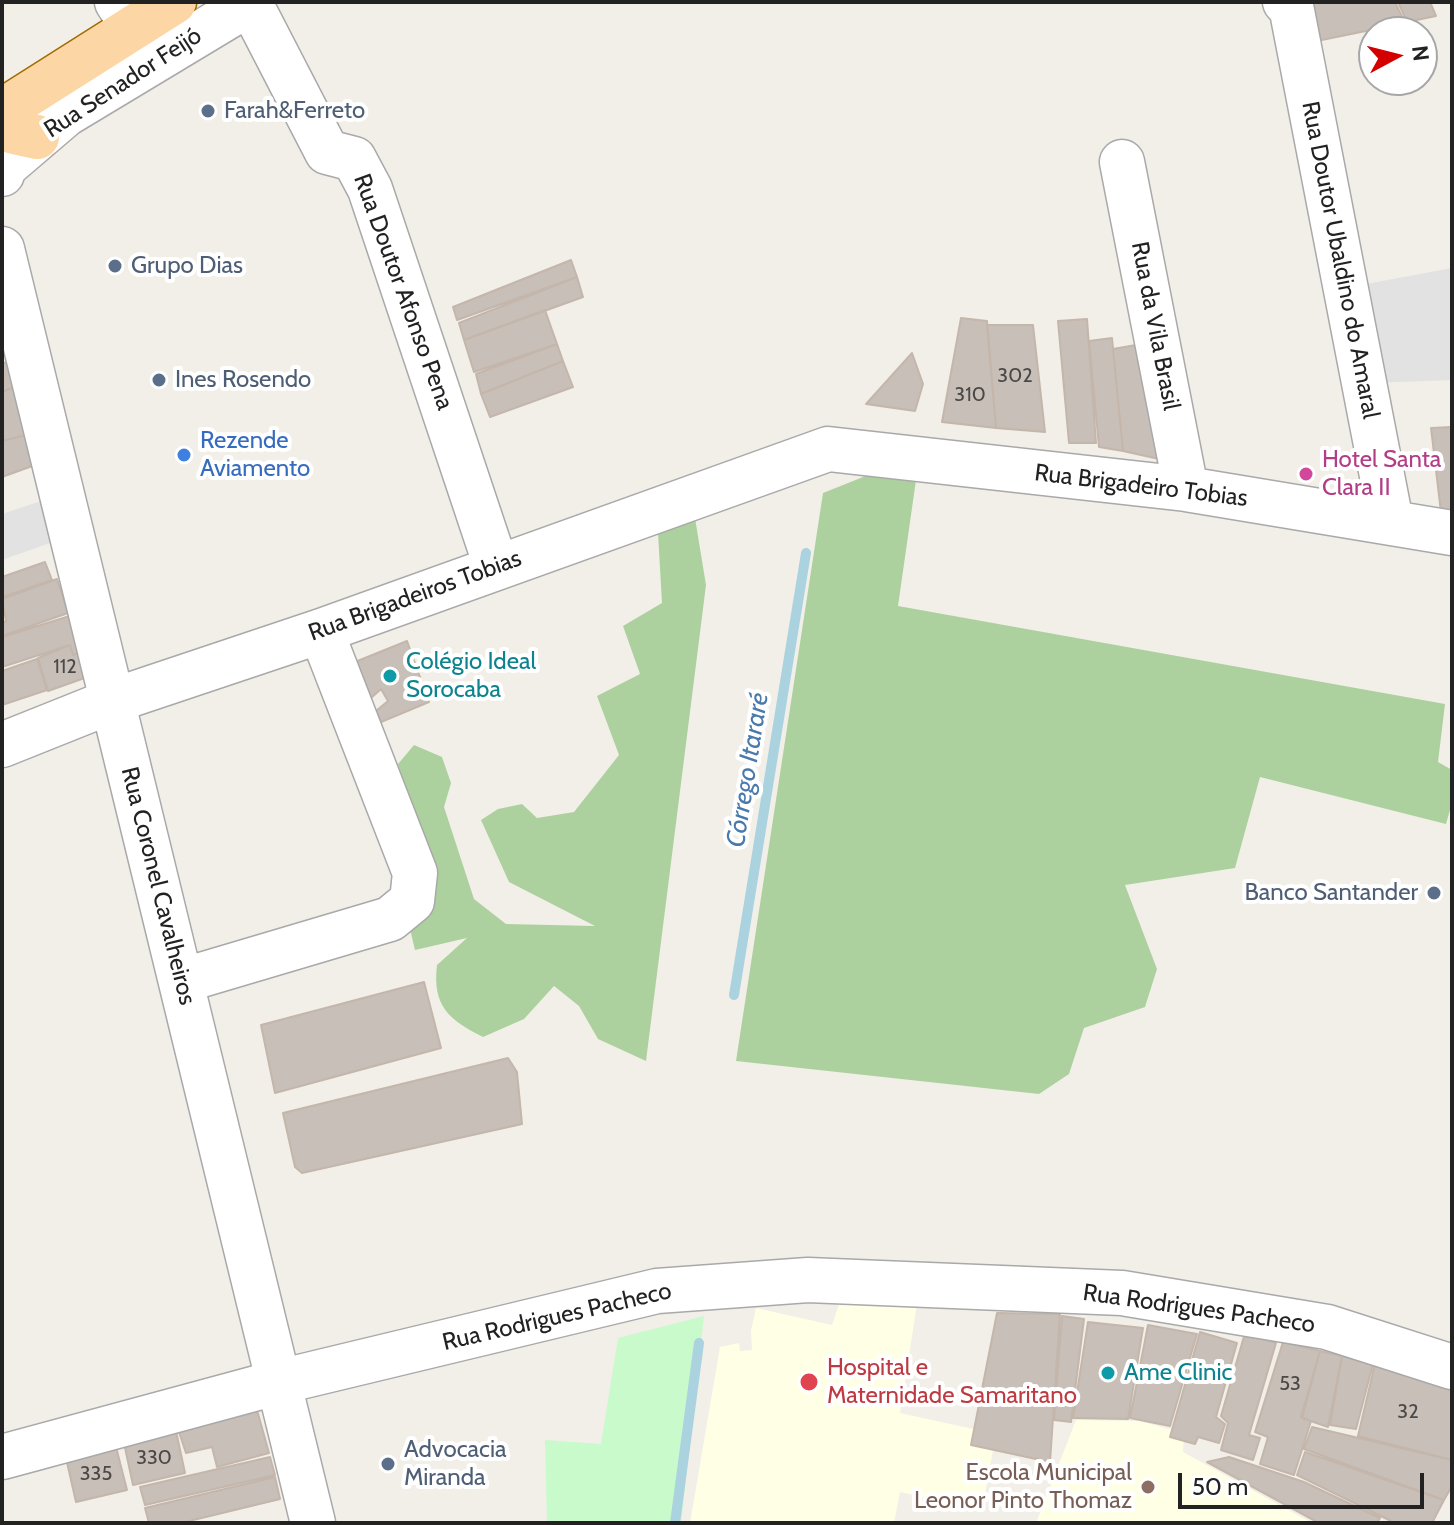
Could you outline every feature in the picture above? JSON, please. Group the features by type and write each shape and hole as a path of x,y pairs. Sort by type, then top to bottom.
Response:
{"main road":[{"path":"37,137 14,132 3,110 125,14 174,2"}],"street":[{"name":"Rua Senador Feijó","path":"2,174 37,137 66,114 251,2"},
{"name":"Rua Doutor Afonso Pena","path":"251,2 327,152 354,159 370,189 496,566"},
{"name":"Rua Doutor Ubaldino do Amaral","path":"1292,3 1391,522"},
{"name":"Rua da Vila Brasil","path":"1122,162 1186,489"},
{"name":"Rua Coronel Cavalheiros","path":"2,249 313,1523"},
{"name":"Rua Brigadeiros Tobias","path":"2,745 112,701 716,492 828,449"},
{"name":"Rua Brigadeiro Tobias","path":"828,449 1186,489 1452,533"},
{"path":"181,981 390,919 412,901 415,873 321,631"},
{"name":"Rua Rodrigues Pacheco","path":"2,1457 279,1382 657,1291 808,1280 1122,1293 1327,1327 1452,1367"}],"shaded area":[{"path":"1452,268 1452,380 1373,383 1355,286"},
{"path":"47,499 61,539 2,560 2,514"},
{"name":"Hospital e Maternidade Samaritano","path":"840,1301 917,1304 900,1413 996,1434 982,1510 900,1492 894,1523 690,1523 720,1347 739,1343 740,1351 752,1350 751,1331 756,1308 832,1325"},
{"name":"Escola Municipal Leonor Pinto Thomaz","path":"1076,1420 1139,1421 1184,1433 1183,1452 1312,1523 1036,1523"}],"green space":[{"path":"873,473 916,480 898,606 1445,704 1438,762 1452,770 1452,803 1446,824 1260,777 1235,868 1125,885 1157,969 1145,1007 1084,1028 1069,1074 1039,1094 736,1061 823,493"},
{"path":"695,518 706,585 646,1061 598,1039 579,1006 554,986 524,1019 483,1037 452,1018 437,991 437,965 467,938 415,950 409,925 429,868 398,764 414,745 442,757 451,783 444,807 474,899 506,924 595,926 509,882 481,820 498,809 522,804 537,818 574,812 619,755 597,696 640,674 623,626 662,603 658,533"},
{"path":"704,1316 681,1523 547,1523 545,1440 601,1444 618,1338"}],"building":[{"path":"1307,2 1395,2 1402,16 1358,16 1358,33 1307,43"},
{"path":"1398,2 1430,2 1436,16 1404,16"},
{"path":"571,260 577,277 457,320 453,307"},
{"path":"577,277 583,297 464,340 459,323"},
{"path":"545,310 557,344 474,372 464,340"},
{"path":"961,318 987,321 996,428 942,422"},
{"path":"1087,319 1096,443 1069,443 1058,321"},
{"path":"987,325 1033,325 1045,432 996,428"},
{"path":"1112,338 1123,451 1099,447 1089,341"},
{"path":"557,344 563,361 481,394 476,374"},
{"path":"1142,344 1159,459 1123,451 1113,349"},
{"path":"912,353 923,384 915,411 866,404"},
{"path":"9,361 17,386 2,392 2,364"},
{"path":"563,361 573,387 490,417 481,394"},
{"path":"17,386 26,435 2,441 2,392"},
{"path":"1452,427 1452,523 1442,521 1431,428"},
{"path":"26,435 35,465 2,477 2,441"},
{"path":"45,562 52,580 3,597 2,577"},
{"path":"57,579 68,613 2,636 2,623 6,621 2,599"},
{"path":"73,615 83,651 73,655 70,645 2,667 2,637"},
{"name":"Colégio Ideal Sorocaba","path":"407,641 429,702 381,722 376,711 388,701 381,689 371,698 355,662"},
{"path":"70,645 73,655 83,651 93,675 48,691 38,658"},
{"path":"37,659 47,690 2,705 2,671"},
{"path":"424,982 441,1048 275,1093 261,1025"},
{"path":"508,1058 517,1072 522,1124 302,1173 295,1167 283,1113"},
{"path":"997,1313 1060,1314 1050,1462 971,1445"},
{"path":"1062,1316 1084,1319 1071,1422 1054,1420"},
{"name":"Ame Clinic","path":"1088,1322 1143,1328 1128,1419 1073,1418"},
{"path":"1148,1325 1197,1334 1170,1426 1130,1418"},
{"path":"1200,1332 1237,1343 1216,1417 1225,1424 1219,1443 1198,1437 1195,1444 1170,1437"},
{"path":"1245,1333 1276,1343 1249,1435 1260,1438 1253,1460 1221,1450 1228,1423 1221,1416"},
{"path":"1283,1342 1320,1351 1301,1417 1311,1421 1294,1475 1260,1464 1268,1437 1255,1432"},
{"path":"1320,1351 1342,1356 1328,1427 1302,1418"},
{"path":"1342,1356 1373,1364 1356,1429 1330,1425"},
{"path":"1375,1364 1452,1388 1452,1460 1358,1436"},
{"path":"257,1410 269,1453 217,1467 212,1447 186,1453 178,1429"},
{"path":"1312,1427 1452,1460 1452,1486 1444,1500 1304,1449"},
{"path":"176,1431 185,1473 133,1485 124,1443"},
{"path":"116,1447 127,1490 76,1502 66,1458"},
{"path":"1305,1452 1444,1500 1432,1523 1395,1523 1297,1475"},
{"path":"270,1457 275,1475 145,1505 140,1487"},
{"path":"1229,1457 1304,1482 1380,1518 1377,1523 1319,1523 1207,1462"},
{"path":"275,1477 280,1499 181,1523 149,1523 145,1508"}],"waterway":[{"name":"Córrego Itararé","path":"734,995 806,553"},
{"name":"Córrego Itararé","path":"675,1523 699,1343"}],"place":[{"name":"Farah&Ferreto","path":"208,111"},
{"name":"Grupo Dias","path":"115,266"},
{"name":"Ines Rosendo","path":"159,380"},
{"name":"Rezende Aviamento","path":"184,455"},
{"name":"Hotel Santa Clara II","path":"1306,474"},
{"name":"Colégio Ideal Sorocaba","path":"390,676"},
{"name":"Banco Santander","path":"1434,893"},
{"name":"Ame Clinic","path":"1108,1373"},
{"name":"Hospital e Maternidade Samaritano","path":"809,1382"},
{"name":"Advocacia Miranda","path":"388,1464"},
{"name":"Escola Municipal Leonor Pinto Thomaz","path":"1148,1487"}]}
